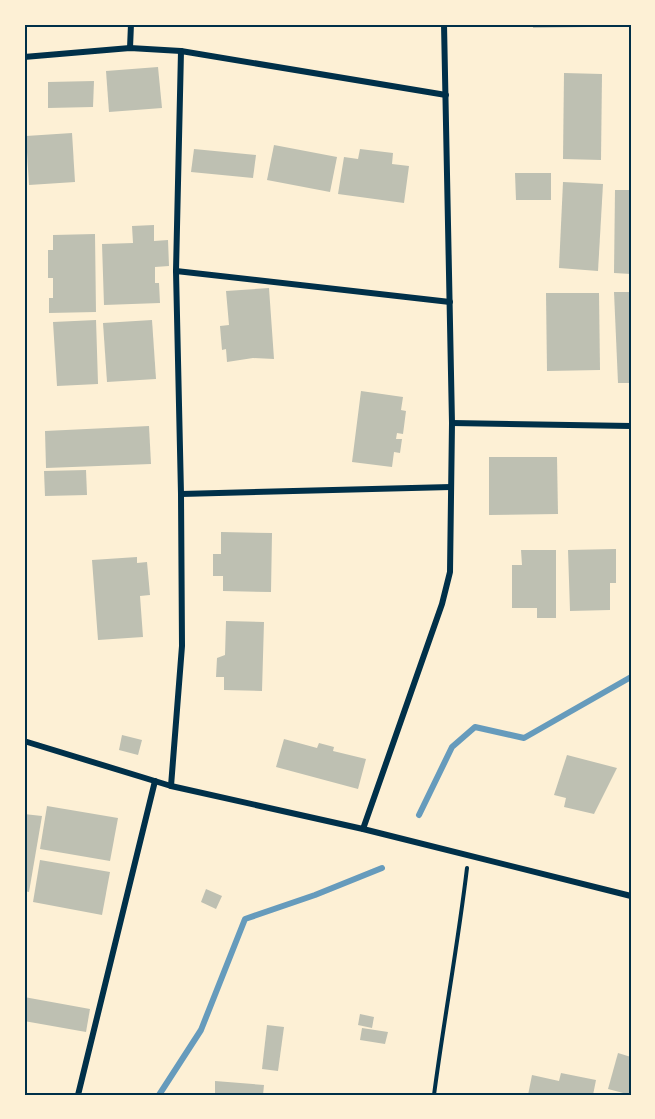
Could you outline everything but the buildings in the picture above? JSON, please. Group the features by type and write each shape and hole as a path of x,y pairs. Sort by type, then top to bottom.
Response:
{"street":[{"path":"130,48 131,24"},
{"path":"363,829 442,604 450,572 452,423 444,24"},
{"path":"24,57 130,48 181,51 446,96"},
{"path":"171,786 182,646 176,271 181,51"},
{"path":"176,271 450,302"},
{"path":"452,423 631,426"},
{"path":"181,494 451,487"},
{"path":"24,741 171,786 363,829 631,896"},
{"path":"78,1095 155,781"}],"path":[{"path":"434,1095 462,911 468,855"}],"waterway":[{"path":"419,815 452,747 475,727 524,738 631,677"},
{"path":"159,1095 201,1030 245,919 315,895 382,868"}]}
